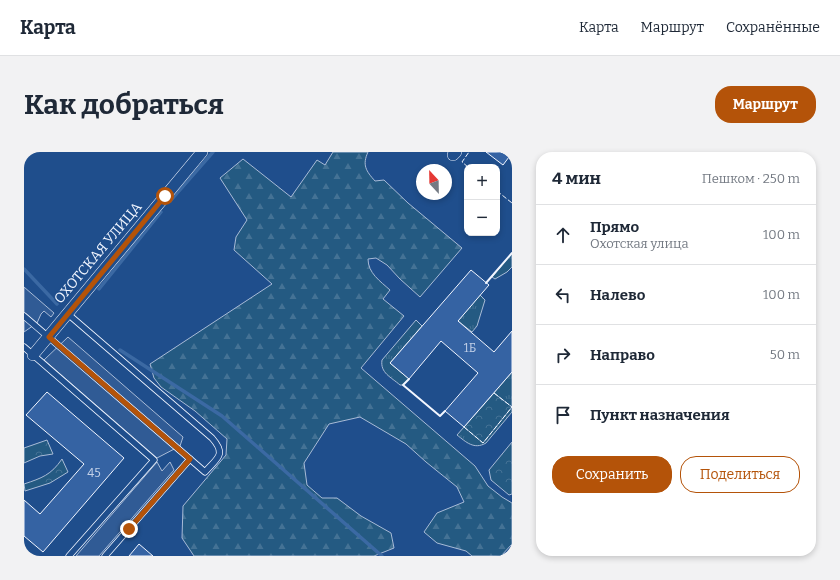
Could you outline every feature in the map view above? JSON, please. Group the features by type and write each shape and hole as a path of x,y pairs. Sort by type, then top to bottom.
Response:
{"street":[{"name":"ОХОТСКАЯ УЛИЦА","path":"34,355 202,152"}],"lane":[{"path":"24,316 205,472 220,456 220,449 212,438 68,314"},
{"path":"24,347 154,460 70,556"},
{"path":"105,556 190,459"}],"green space":[{"path":"333,152 368,152 365,164 369,174 375,181 384,180 408,203 462,248 420,297 387,265 376,258 368,259 372,273 390,290 383,299 404,316 361,368 475,466 488,486 512,503 512,544 501,556 472,556 466,551 437,543 424,532 437,513 464,502 457,487 406,444 360,417 329,424 304,463 307,485 322,498 337,498 361,516 391,533 394,548 374,556 194,556 182,538 183,506 226,455 227,439 195,411 161,387 154,378 150,364 272,284 234,250 236,237 247,220 220,178 243,159 291,197 317,160 325,165"},
{"path":"512,253 512,267 507,272 495,279 492,277"},
{"path":"480,295 485,300 477,326 472,332 458,321"},
{"path":"416,320 422,326 390,363 409,379 403,385 400,385 384,372 382,360"},
{"path":"512,372 512,412 486,443 478,446 470,444 457,435"},
{"path":"494,393 512,407 483,443 464,427"},
{"path":"47,440 53,454 40,456 24,463 24,448"},
{"path":"512,442 512,494 509,495 491,480 489,470"},
{"path":"62,459 68,472 50,483 25,491 24,484 46,475 54,469"}],"shaded area":[{"path":"24,287 54,313 51,317 44,311 37,323 24,332"},
{"path":"68,337 183,437 180,446 157,458 44,360"},
{"path":"157,462 162,471 170,462 174,470 99,556 76,556"}],"building":[{"path":"486,152 510,152 512,153 503,165"},
{"path":"471,270 489,285 458,321 494,352 512,331 512,372 464,427 445,411 478,373 441,341 409,379 390,363"},
{"path":"47,392 124,458 43,552 24,536 24,500 40,514 84,464 26,415"},
{"path":"139,544 153,556 129,556"}],"waterway":[{"path":"170,201 213,152"},
{"path":"99,289 161,212"},
{"path":"24,269 57,304"},
{"path":"120,350 222,416 382,556"}],"fence":[{"path":"464,164 462,162 469,152"},
{"path":"500,193 512,203"},
{"path":"494,393 512,407"},
{"path":"464,427 483,443 512,407"}],"wall":[{"path":"486,283 512,253"},
{"path":"409,379 403,385 440,416 445,411"}],"route":[{"path":"129,529 190,459 49,337 165,196"}]}
